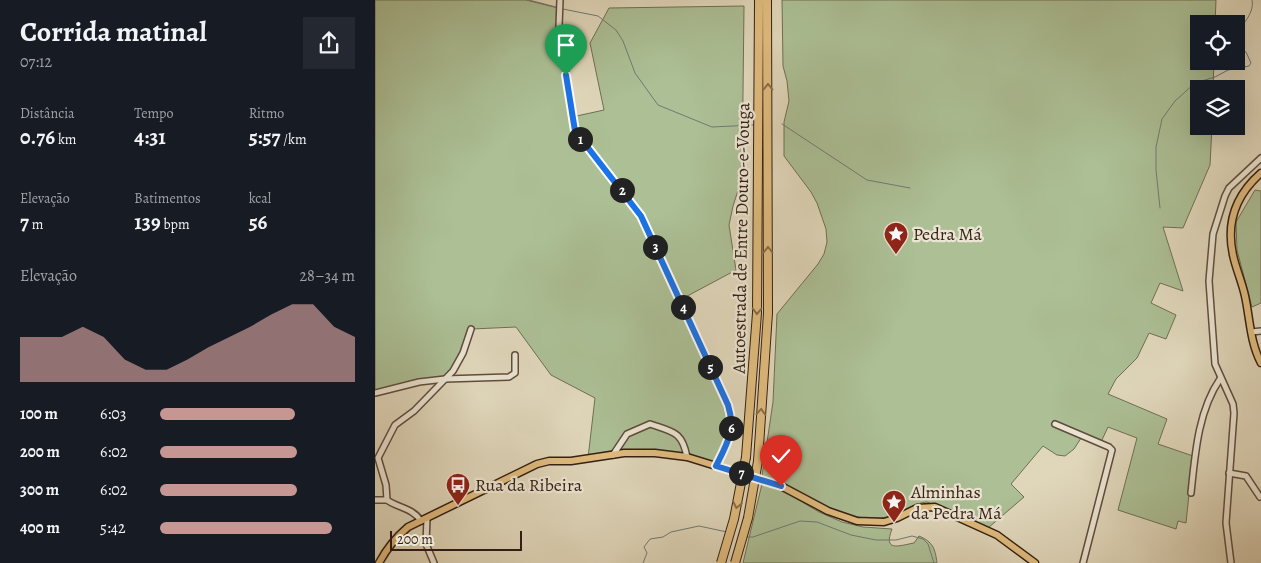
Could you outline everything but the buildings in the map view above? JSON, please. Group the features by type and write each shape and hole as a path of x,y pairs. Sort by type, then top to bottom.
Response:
{"highway":[{"name":"Autoestrada de Entre Douro-e-Vouga","path":"721,563 733,519 746,457 757,312 759,0"},
{"name":"Autoestrada de Entre Douro-e-Vouga","path":"735,563 748,518 758,461 768,314 767,0"}],"main road":[{"path":"1261,173 1245,190 1239,200 1233,212 1231,225 1233,256 1245,295 1255,351 1261,363"},
{"path":"379,563 386,549 396,536 408,527 537,464 613,454 655,453 687,457 781,486 828,511 857,521 884,522 917,508 935,507 997,534 1035,563"}],"street":[{"path":"560,0 559,26 575,131 641,216 728,405 732,417 731,431 716,466"},
{"path":"1231,563 1226,523 1234,412 1233,404 1215,364 1209,282 1213,234 1225,196 1229,188 1261,158"},
{"path":"387,500 386,485 378,458 384,444 395,425 414,411 453,371 463,354 471,328"},
{"path":"1251,332 1261,331"},
{"path":"375,393 419,382 445,379 509,378 515,373 515,355"},
{"path":"1191,493 1197,442 1214,388 1221,378"},
{"path":"613,454 627,434 651,424 675,434 684,442 687,457"},
{"path":"1055,424 1112,450 1083,563"},
{"path":"1229,473 1246,476 1260,496"},
{"path":"375,500 387,500 424,519 426,544 434,563"}],"green space":[{"path":"375,0 526,0 558,8 572,117 604,110 590,43 609,8 744,6 742,178 729,225 736,270 678,301 728,405 731,431 716,466 655,453 588,458 595,398 551,375 516,327 472,329 463,353 445,379 375,393"},
{"path":"782,0 1216,0 1215,15 1190,15 1190,70 1214,70 1213,80 1190,80 1190,135 1212,135 1210,165 1183,228 1163,227 1183,291 1160,283 1151,303 1176,315 1166,339 1149,333 1137,358 1116,379 1108,394 1167,419 1158,444 1193,456 1186,523 1178,521 1176,529 1118,510 1137,438 1108,427 1101,442 1083,435 1074,449 1065,456 1057,455 1043,446 1011,484 1024,497 988,528 927,502 887,517 864,518 849,515 819,503 777,481 762,476 773,402 777,314 818,264 824,254 827,242 826,229 817,203 784,156 784,122 789,101 783,66"},
{"path":"1255,190 1261,191 1261,303 1252,307 1237,250 1236,222"},
{"path":"762,484 784,491 819,512 842,522 863,527 892,529 889,541 894,546 914,543 919,536 932,546 937,563 743,563"}],"waterway":[{"path":"529,0 556,7"},
{"path":"1245,22 1252,9 1252,0"},
{"path":"563,9 598,16 616,30 623,41 635,73 658,105 712,127 754,125"},
{"path":"1245,51 1251,63 1245,67"},
{"path":"1160,208 1156,170 1156,147 1162,119 1175,101 1195,83 1215,77 1228,70"},
{"path":"782,124 867,180 910,188"},
{"path":"745,537 753,537 800,521 817,522 851,535 876,540 896,540 912,536 923,539 928,544 934,563"},
{"path":"643,563 647,553 644,547 650,539 699,526 727,532"}],"place":[{"name":"Pedra Má","path":"896,255"},
{"name":"Rua da Ribeira","path":"458,506"},
{"name":"Alminhas da Pedra Má","path":"894,523"}],"route":[{"path":"566,75 575,131 641,216 728,405 732,417 731,431 716,466 781,486"}]}
